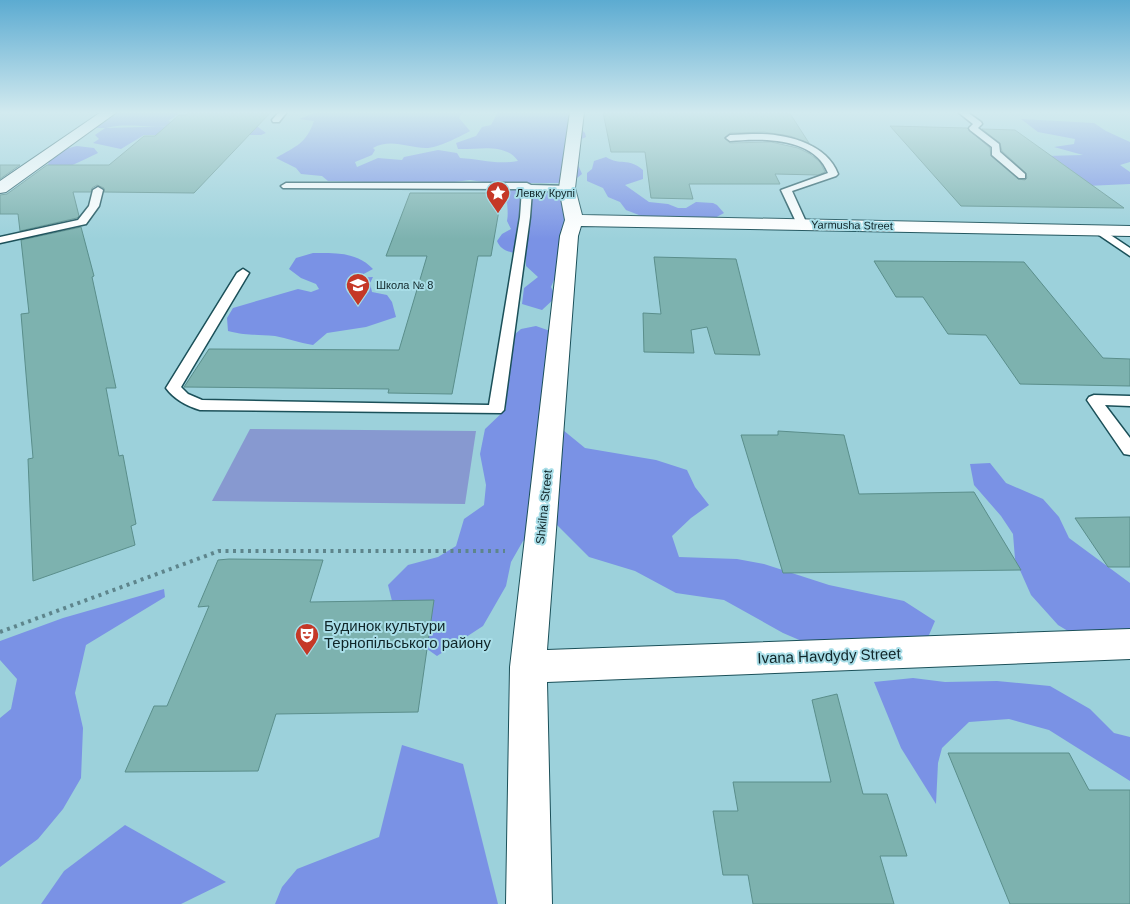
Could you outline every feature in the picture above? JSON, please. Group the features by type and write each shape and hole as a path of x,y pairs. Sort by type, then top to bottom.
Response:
{"street":[{"path":"0,188 49,154"},
{"name":"Shkilna Street","path":"529,904 528,668 570,236 574,220 567,188 572,154"},
{"name":"Yarmusha Street","path":"574,220 1130,231"},
{"name":"Ivana Havdydy Street","path":"528,668 1130,644"}],"lane":[{"path":"802,224 786,190 833,174 824,157 819,154"},
{"path":"996,154 1022,176"},
{"path":"286,186 527,186 527,188 567,188"},
{"path":"243,273 173,388 183,397 200,405 496,410 525,217 527,188"},
{"path":"0,240 82,222 94,206 98,190"},
{"path":"1100,231 1130,253"},
{"path":"1130,401 1094,400 1130,450"}],"path":[{"path":"0,632 219,551 540,551"}],"shaded area":[{"path":"96,154 66,167 46,171 53,155"},
{"path":"283,154 372,154 355,162 357,167 378,158 402,160 404,157 418,154 458,154 460,158 510,162 518,161 511,154 577,154 576,160 582,174 577,178 562,179 561,183 489,183 470,180 439,184 328,181 322,176 301,174 296,168 276,158"},
{"path":"1080,154 1130,154 1130,162 1120,165 1130,172 1130,184 1086,186 1046,156 1083,155"},
{"path":"606,157 611,160 633,164 643,170 643,179 625,185 649,202 668,204 678,208 686,208 696,202 713,203 724,213 713,219 644,217 626,210 620,202 608,197 603,188 587,181 587,173 592,169 594,161"},
{"path":"549,186 578,198 579,203 551,287 556,297 542,310 522,304 524,288 538,277 526,266 526,254 505,250 497,241 502,234 511,229 507,221 507,193 514,187"},
{"path":"313,253 353,256 367,263 373,269 356,278 373,277 370,283 372,292 387,295 392,302 396,317 366,327 327,333 313,345 275,336 228,331 227,318 233,308 298,289 311,292 319,289 316,284 301,278 289,269 296,258"},
{"path":"536,326 553,332 563,430 585,448 656,460 687,470 695,487 709,505 691,518 672,536 679,557 737,559 764,564 829,585 904,601 935,621 926,642 811,645 783,633 724,600 676,593 635,571 589,557 555,523 523,541 511,562 506,586 483,626 437,656 399,629 388,585 408,565 438,557 456,546 464,519 484,505 486,485 480,454 485,429 506,409 503,399 510,349 515,334 521,329"},
{"path":"250,429 476,431 465,504 212,501"},
{"path":"990,463 1006,483 1043,499 1059,517 1069,538 1130,583 1130,650 1096,648 1058,625 1031,595 1015,559 1013,534 1001,516 974,485 970,464"},
{"path":"164,589 165,597 86,645 75,693 83,728 81,778 63,809 38,839 0,867 0,718 11,709 17,679 0,660 0,641 63,618"},
{"path":"913,678 945,682 997,681 1050,686 1090,709 1114,733 1130,737 1130,781 1049,730 1009,719 969,722 942,748 938,763 936,804 901,748 874,682"},
{"path":"402,745 463,764 498,904 275,904 282,887 297,869 379,837"},
{"path":"125,825 226,882 181,904 41,904 64,871"}],"building":[{"path":"122,154 231,154 194,193 104,192 104,188 97,185 92,188 91,192 73,192 79,216 77,218 20,231 18,214 0,214 0,195 7,194 47,165 109,165"},
{"path":"645,154 810,154 820,162 825,172 818,175 775,174 780,184 689,184 693,199 651,198"},
{"path":"915,154 991,154 1018,179 1025,180 1027,178 1026,173 1005,154 1049,154 1124,208 961,206"},
{"path":"0,165 20,165 0,179"},
{"path":"410,193 502,193 491,256 478,256 452,394 388,393 389,389 184,387 209,349 399,350 427,256 386,256"},
{"path":"81,227 94,276 92,277 116,388 106,388 119,456 123,455 136,524 131,526 135,545 33,581 28,459 33,458 21,314 29,313 21,240"},
{"path":"654,257 736,259 760,355 715,354 707,327 691,330 694,353 644,352 643,313 661,314"},
{"path":"874,261 1024,262 1103,358 1130,359 1130,386 1020,384 986,335 948,334 923,297 896,297"},
{"path":"778,431 844,435 859,494 974,492 1021,570 783,573 741,435 778,435"},
{"path":"1130,517 1130,567 1108,567 1075,518"},
{"name":"Будинок культури Тернопільського району","path":"218,560 323,560 310,602 434,600 418,712 276,714 258,771 125,772 154,706 167,706 209,606 198,607"},
{"path":"837,694 863,794 887,794 907,856 880,856 894,904 753,904 748,875 723,875 713,811 738,811 733,782 831,782 812,700"},
{"path":"948,753 1069,753 1089,790 1130,790 1130,904 1010,904"}],"place":[{"name":"Левку Крупі","path":"498,214"},
{"name":"Школа № 8","path":"358,306"},
{"name":"Будинок культури Тернопільського району","path":"307,656"}]}
